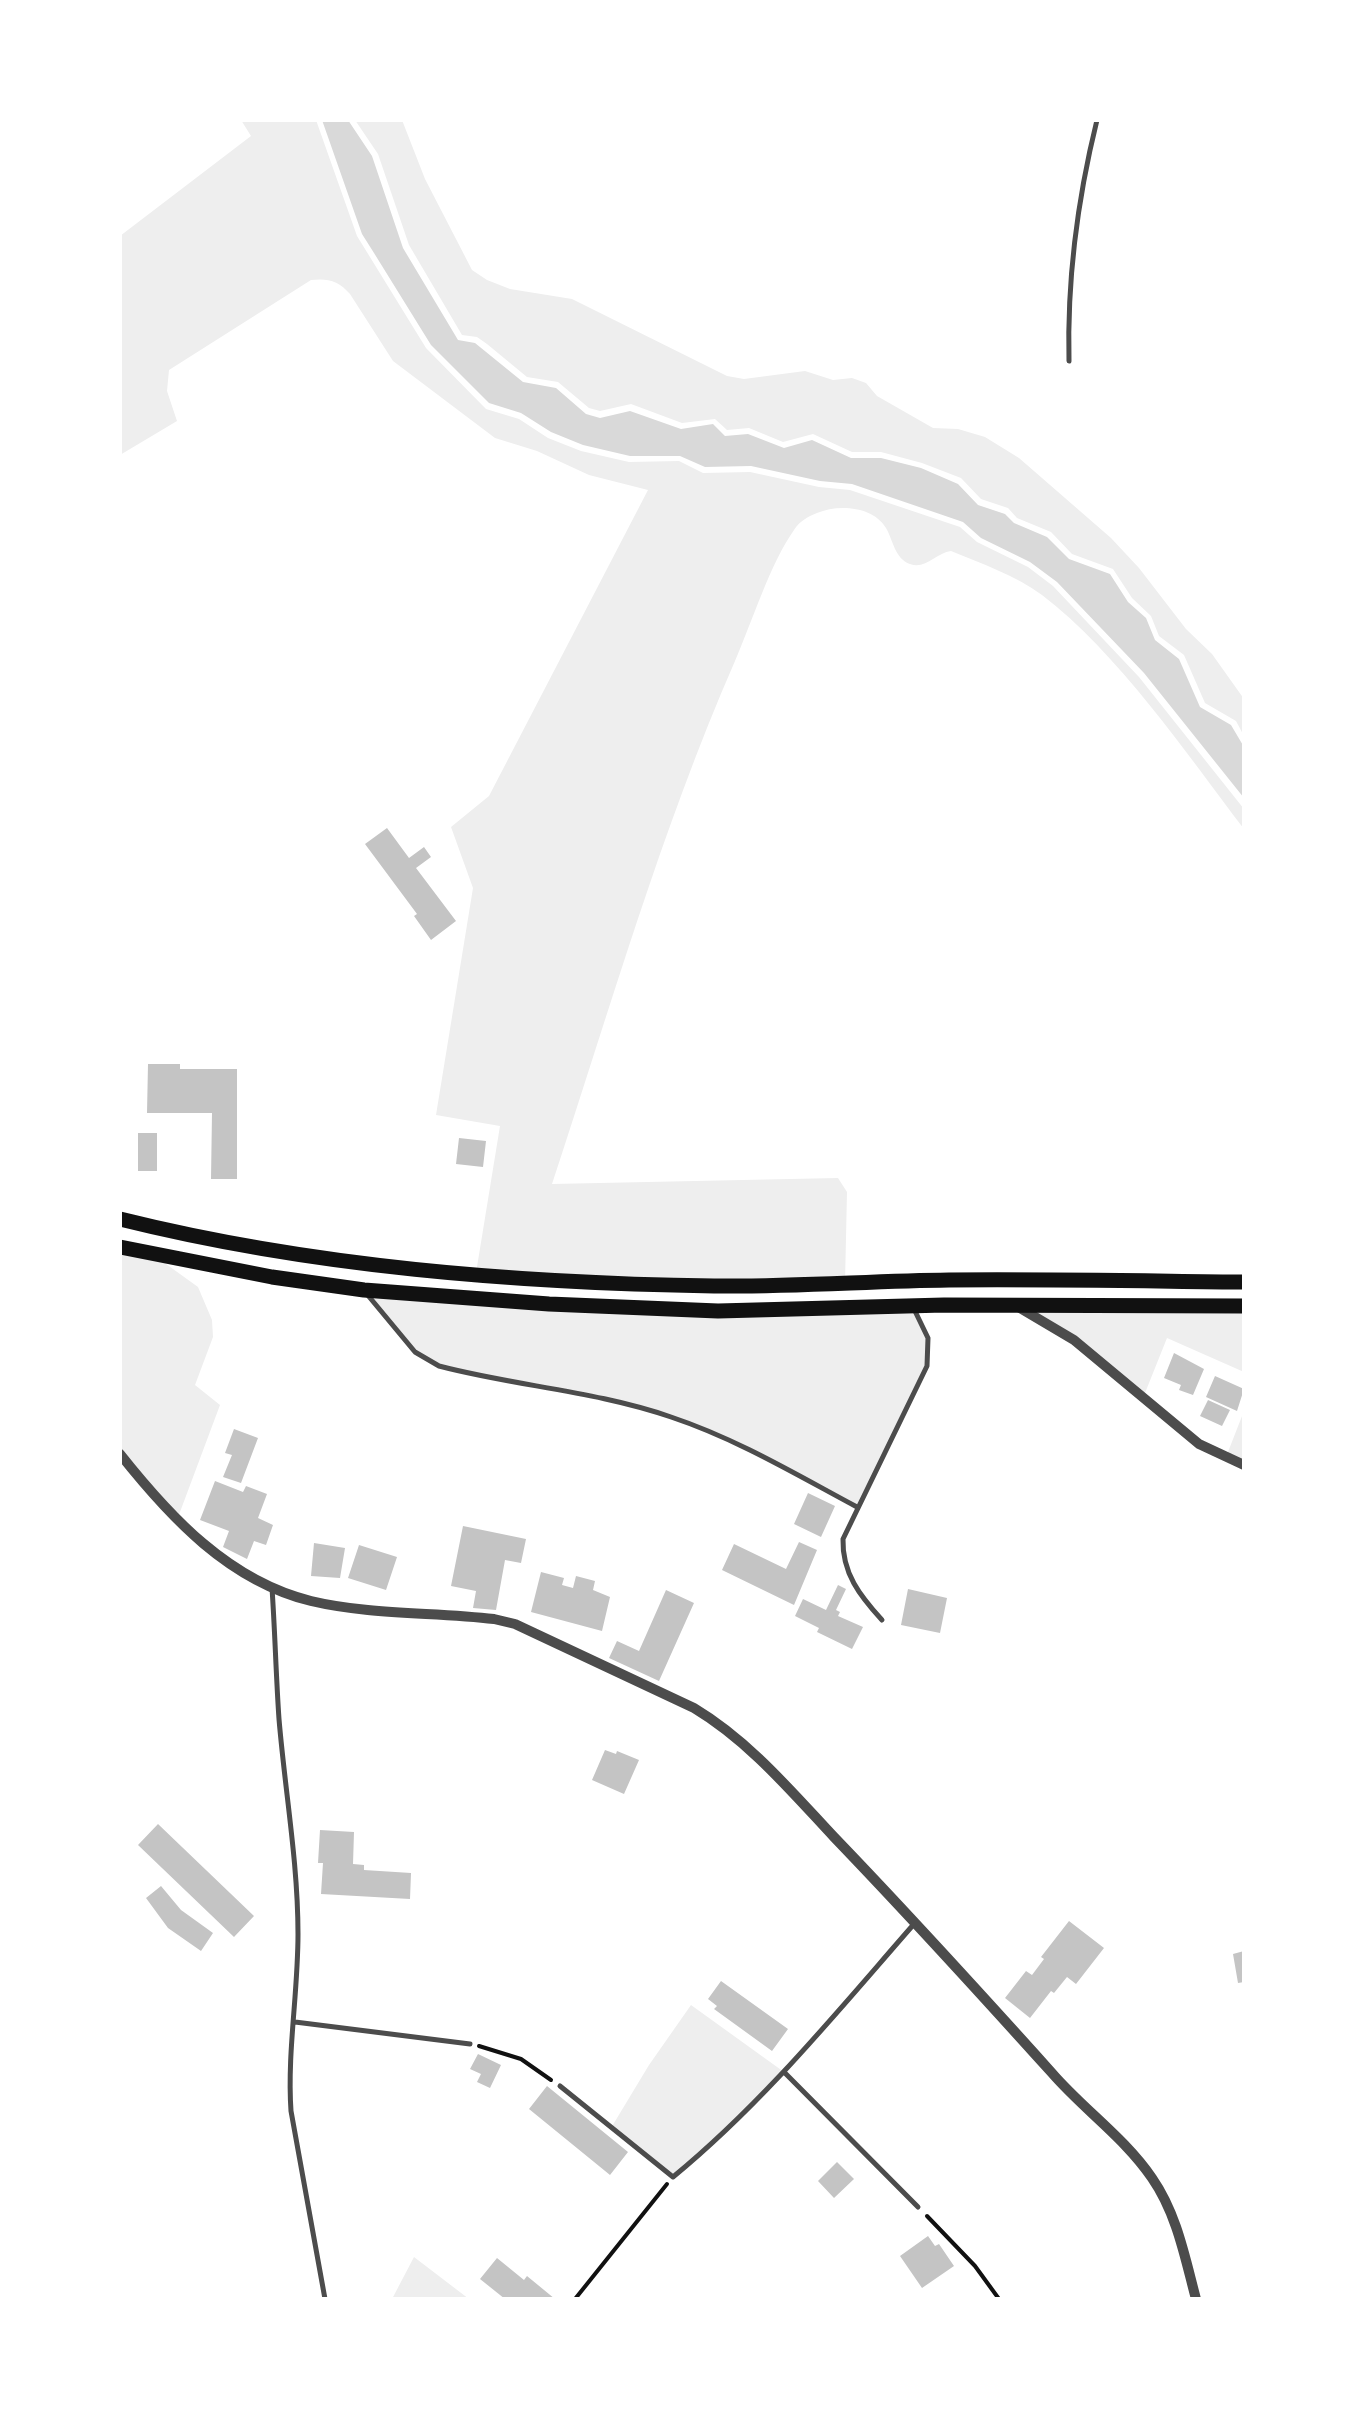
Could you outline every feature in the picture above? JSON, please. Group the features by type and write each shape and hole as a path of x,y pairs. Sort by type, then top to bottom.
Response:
{"highway":[{"path":"120,1219 276,1250 548,1278 715,1286 944,1280 1244,1282"},
{"path":"120,1247 272,1277 364,1290 549,1304 718,1311 1015,1305 1244,1306"}],"street":[{"path":"1015,1305 1074,1340 1199,1444 1244,1465"},
{"path":"120,1454 196,1539 272,1588 311,1601 481,1617 515,1624 694,1708 742,1742 916,1922 1061,2084 1134,2155 1152,2178 1176,2226 1196,2299"}],"lane":[{"path":"1069,361 1073,231 1097,120"},
{"path":"364,1290 415,1352 439,1366 670,1416 730,1440 858,1508"},
{"path":"882,1620 859,1595 844,1557 846,1531 927,1366 928,1338 912,1306"},
{"path":"272,1588 298,1932 289,2086 325,2299"},
{"path":"560,2086 673,2177 712,2145 784,2072 916,1922"},
{"path":"295,2022 470,2044"},
{"path":"784,2072 918,2206"}],"path":[{"path":"470,2044 521,2059 560,2086"},
{"path":"575,2299 673,2177"},
{"path":"918,2206 975,2266 1000,2299"}],"shaded area":[{"path":"241,120 316,120 357,236 426,348 486,409 519,419 548,438 581,451 629,462 679,461 703,473 750,472 850,490 960,527 977,542 1028,567 1053,586 1139,677 1244,809 1244,829 1124,674 1070,618 1032,588 951,551 921,565 905,562 886,528 864,511 825,510 796,527 769,576 683,789 552,1184 838,1178 847,1192 845,1283 476,1273 500,1126 436,1115 473,888 451,827 489,796 648,490 589,475 537,451 495,438 393,361 350,294 337,283 323,280 311,280 169,370 167,391 177,421 120,455 120,236 251,136"},
{"path":"322,120 348,120 372,156 403,248 458,340 475,343 523,382 556,388 586,414 600,418 630,411 681,429 713,424 725,436 748,434 784,448 812,440 851,458 881,458 921,468 958,484 978,505 1005,514 1014,523 1047,537 1069,559 1110,574 1128,602 1146,618 1155,640 1179,659 1200,707 1231,725 1244,747 1244,798 1144,673 1057,582 1030,562 981,538 963,522 852,484 751,466 705,467 680,456 630,456 583,445 551,432 521,413 489,403 431,345 362,234"},
{"path":"355,120 402,120 425,179 472,270 487,280 510,289 572,299 727,376 744,379 805,371 833,380 852,378 866,383 877,396 933,428 958,429 985,437 1019,458 1111,538 1186,629 1212,654 1244,699 1244,736 1236,721 1205,703 1184,655 1159,636 1151,616 1132,598 1113,569 1072,554 1051,532 1017,518 1008,508 981,499 961,478 881,452 852,452 813,434 783,442 749,428 727,430 715,419 682,423 631,404 600,411 589,408 558,382 527,377 477,337 462,335 409,245 378,154"},
{"path":"120,1247 155,1256 198,1287 212,1320 213,1337 195,1385 220,1405 177,1520 120,1454"},
{"path":"364,1290 549,1304 912,1306 926,1335 927,1366 857,1507 743,1447 671,1417 585,1393 439,1366 415,1352"},
{"path":"1015,1305 1244,1306 1244,1372 1167,1338 1143,1398 1116,1373"},
{"path":"1244,1411 1244,1465 1226,1457"},
{"path":"691,2005 784,2072 673,2177 611,2128"},
{"path":"414,2257 469,2299 392,2299"}],"building":[{"path":"387,828 409,858 424,847 431,857 416,868 456,921 431,940 414,916 417,914 365,844"},
{"path":"148,1064 180,1064 180,1069 237,1069 237,1179 211,1179 212,1113 147,1113"},
{"path":"138,1133 157,1133 157,1171 138,1171"},
{"path":"459,1138 486,1141 483,1167 456,1164"},
{"path":"1174,1353 1204,1369 1193,1395 1164,1378"},
{"path":"1215,1376 1244,1389 1237,1411 1206,1397"},
{"path":"1208,1400 1230,1410 1222,1426 1200,1416"},
{"path":"234,1429 258,1438 241,1483 223,1477 232,1455 225,1453"},
{"path":"215,1481 243,1492 246,1486 267,1494 258,1518 273,1525 266,1545 254,1541 247,1559 223,1547 229,1531 200,1520"},
{"path":"808,1493 835,1506 821,1537 794,1524"},
{"path":"463,1526 526,1539 521,1563 505,1560 496,1610 473,1608 476,1591 451,1586"},
{"path":"799,1542 817,1550 794,1605 722,1570 734,1544 786,1569"},
{"path":"314,1543 345,1548 340,1578 311,1576"},
{"path":"359,1545 397,1557 386,1590 348,1578"},
{"path":"541,1572 564,1578 562,1585 573,1588 576,1576 595,1581 593,1590 610,1597 602,1631 531,1612"},
{"path":"838,1585 846,1589 836,1610 840,1612 838,1616 863,1627 852,1649 795,1616 803,1599 826,1610"},
{"path":"908,1589 947,1598 940,1633 901,1625"},
{"path":"666,1590 694,1603 659,1681 609,1658 617,1641 639,1651"},
{"path":"605,1750 639,1760 624,1794 592,1780"},
{"path":"158,1824 254,1916 234,1937 138,1845"},
{"path":"320,1830 354,1832 353,1864 364,1865 364,1870 411,1873 410,1899 321,1894"},
{"path":"161,1886 181,1910 213,1933 201,1951 168,1928 146,1898"},
{"path":"1069,1921 1104,1948 1076,1984 1067,1977 1030,2018 1005,1998 1026,1971 1032,1975"},
{"path":"1244,1951 1244,1982 1238,1983 1233,1954"},
{"path":"721,1981 788,2029 772,2051 714,2009 717,2006 708,1999"},
{"path":"478,2054 501,2065 490,2088 477,2082 481,2074 470,2069"},
{"path":"547,2086 628,2152 610,2175 529,2109"},
{"path":"837,2162 854,2179 834,2198 818,2181"},
{"path":"928,2236 935,2246 939,2244 954,2266 922,2288 900,2256"},
{"path":"497,2258 555,2299 505,2299 480,2279"}]}
